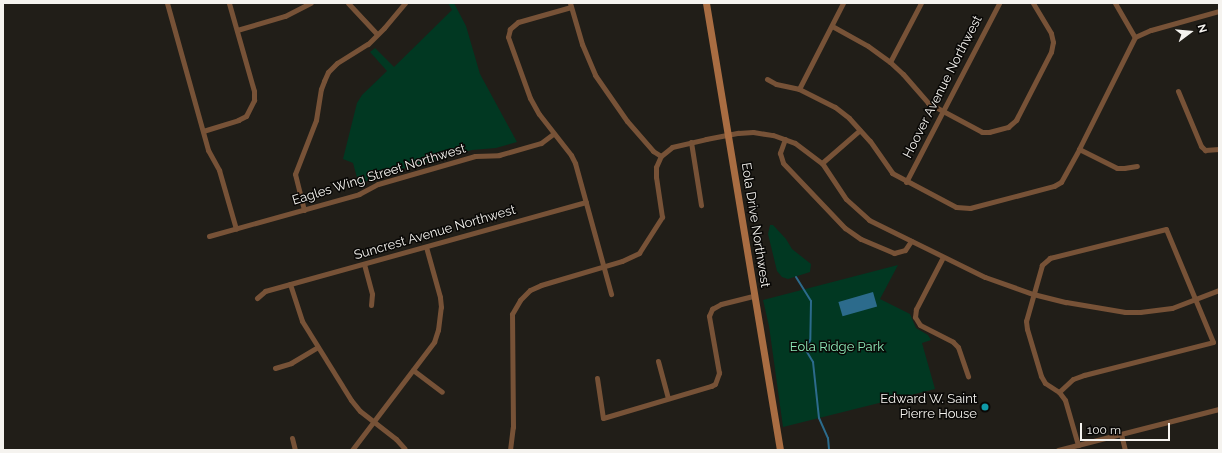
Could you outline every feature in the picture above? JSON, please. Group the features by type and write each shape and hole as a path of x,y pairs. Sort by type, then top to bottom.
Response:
{"main road":[{"name":"Eola Drive Northwest","path":"706,3 729,134 780,450"}],"street":[{"path":"167,3 208,150 219,170 236,229"},
{"path":"203,131 246,116 254,100 254,91 229,3"},
{"path":"237,30 285,16 311,3"},
{"path":"348,3 377,34"},
{"path":"304,210 295,174 316,120 321,89 328,72 337,64 368,44 404,3"},
{"path":"799,89 844,3"},
{"path":"890,62 921,3"},
{"name":"Hoover Avenue Northwest","path":"906,182 999,3"},
{"path":"832,26 868,46 890,62 904,74 928,103 982,132 989,132 1008,127 1016,120 1051,52 1053,42 1051,33 1033,3"},
{"path":"1115,3 1135,37"},
{"path":"611,294 575,163 571,155 553,134 539,114 522,80 508,37 510,29 518,22 570,5 582,44 599,81 627,121 653,151 661,156"},
{"path":"767,79 776,84 799,89 834,107 870,141 892,173 906,182 956,207 970,208 1054,186 1064,178 1135,37 1150,30 1219,11"},
{"path":"1178,91 1201,146 1205,150 1213,151 1219,149"},
{"path":"822,163 860,130"},
{"path":"510,450 513,427 512,314 520,300 530,290 541,285 629,259 639,253 659,224 662,213 656,167 661,156 672,147 690,142 729,134 764,133 785,139 805,150 822,163 846,199 869,220 943,257 998,282 1034,294 1066,302 1125,312 1161,310 1219,290"},
{"name":"Eagles Wing Street Northwest","path":"209,236 359,194 378,184 475,156 499,155 541,143 553,134"},
{"path":"785,139 780,153 783,163 845,228 861,239 894,253 905,250 911,241"},
{"path":"690,142 701,205"},
{"path":"1079,149 1117,168 1137,166"},
{"name":"Suncrest Avenue Northwest","path":"257,298 265,291 586,202"},
{"path":"1059,392 1073,379 1084,375 1213,342 1166,229 1050,258 1042,265 1026,321 1027,328 1041,376 1045,383 1059,392 1067,404 1078,445"},
{"path":"352,450 434,342 441,320 440,297 426,247"},
{"path":"943,257 916,309 915,317 920,325 953,342 958,347 968,376"},
{"path":"364,264 372,294 372,305"},
{"path":"290,284 302,321 350,400 360,411 396,438 405,449"},
{"path":"597,378 603,418 715,384 719,373 709,316 712,309 721,304 754,296"},
{"path":"275,368 291,363 318,347"},
{"path":"658,361 668,398"},
{"path":"413,370 442,392"},
{"path":"1058,450 1219,409"},
{"path":"1121,434 1125,450"},
{"path":"292,438 295,450"}],"green space":[{"path":"448,3 454,3 466,26 480,74 517,142 496,148 472,150 377,176 359,185 353,163 343,159 357,103 362,95 387,71 370,52 375,48 394,67 452,10"},
{"path":"770,225 773,225 786,239 792,249 811,264 810,272 788,279 782,277 777,271 768,234"},
{"name":"Eola Ridge Park","path":"898,265 880,299 910,314 916,328 928,335 931,340 922,343 935,389 783,427 769,326 763,300"}],"water":[{"path":"873,292 877,306 843,316 838,302"}],"waterway":[{"path":"796,277 811,301 810,340 807,352 813,362 819,418 828,438 829,450"}],"place":[{"name":"Edward W. Saint Pierre House","path":"985,407"}]}
